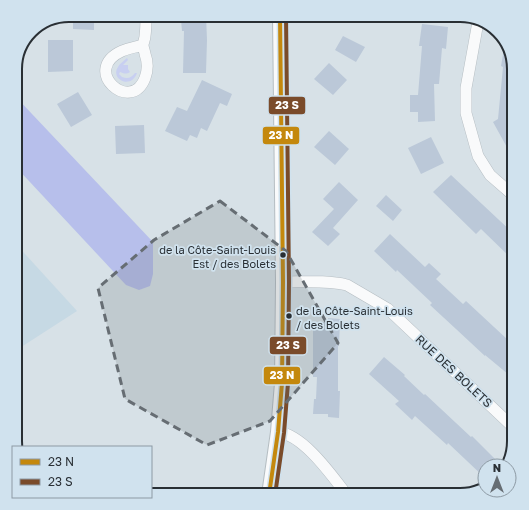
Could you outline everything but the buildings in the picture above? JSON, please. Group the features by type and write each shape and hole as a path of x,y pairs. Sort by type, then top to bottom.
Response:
{"street":[{"path":"143,45 122,50 108,61 106,73 109,82 115,88 123,92 132,92 137,90 143,83 147,63 143,45 146,22"},
{"path":"270,488 278,432 282,383 283,282 280,22"},
{"path":"477,26 466,88 466,113 478,156 490,175 507,190"},
{"name":"RUE DES BOLETS","path":"283,282 320,282 347,285 388,309 507,421"},
{"path":"278,432 291,436 305,446 324,466 341,488"}],"highlighted area":[{"path":"220,201 286,251 338,343 270,421 207,445 125,399 98,288 154,240"}],"shaded area":[{"path":"127,58 128,60 123,65 128,65 130,72 126,74 120,72 119,74 122,77 128,78 137,73 134,78 126,82 119,79 116,71 120,64"},
{"path":"22,103 153,242 153,274 150,286 139,290 126,285 22,174"},
{"path":"22,251 77,311 22,346"}],"transit line":[{"path":"270,488 278,432 282,383 283,282 280,22"},
{"path":"276,488 284,433 288,383 289,282 286,22"}],"place":[{"name":"de la Côte-Saint-Louis Est / des Bolets","path":"283,255"},
{"name":"de la Côte-Saint-Louis / des Bolets","path":"289,316"}]}
